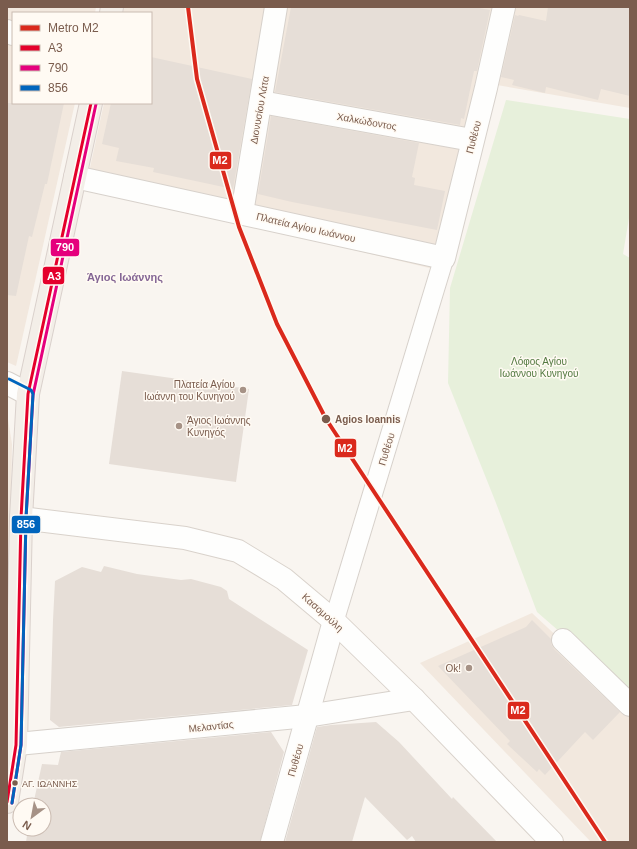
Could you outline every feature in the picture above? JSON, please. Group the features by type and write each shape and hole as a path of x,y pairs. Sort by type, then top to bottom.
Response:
{"main road":[{"path":"7,802 12,745 14,515 28,394 91,104"}],"street":[{"name":"Διονυσίου Λάτα","path":"242,213 276,7"},
{"name":"Πυθέου","path":"272,842 334,621 444,258 486,88 504,7"},
{"name":"Χαλκώδοντος","path":"261,102 472,140"},
{"name":"Πλατεία Αγίου Ιωάννου","path":"75,177 444,258"},
{"path":"7,383 28,394"},
{"name":"Κασομούλη","path":"14,515 185,538 238,551 284,579 334,621 414,699 552,842"},
{"path":"563,640 630,705"},
{"name":"Μελαντίας","path":"12,745 308,716 414,699"}],"shaded area":[{"path":"7,7 96,7 95,12 12,12 12,104 75,104 16,366 7,362"},
{"path":"124,7 630,7 630,108 497,85 446,272 86,186 104,104 152,104 152,12 123,12"},
{"path":"7,413 12,444 7,727"},
{"path":"532,613 630,705 630,842 591,842 420,663"}],"green space":[{"name":"Λόφος Αγίου Ιωάννου Κυνηγού","path":"506,100 630,119 630,212 623,254 630,258 630,693 537,612 496,503 448,383 450,288"}],"building":[{"path":"291,7 473,7 490,10 477,71 474,71 464,119 461,118 460,125 275,92"},
{"path":"548,7 630,7 630,96 601,89 598,100 546,87 545,93 512,85 514,80 501,77 515,15 546,21"},
{"path":"152,57 252,79 233,189 153,172 154,168 116,161 119,148 102,144 111,104 152,104"},
{"path":"7,103 64,104 47,184 45,184 32,237 29,236 16,296 7,295"},
{"path":"271,116 419,143 412,177 415,178 414,185 445,191 437,230 258,194"},
{"name":"Άγιος Ιωάννης Κυνηγός","path":"122,371 249,389 236,482 109,464"},
{"path":"104,566 137,574 181,580 191,579 221,587 227,591 229,599 308,650 292,705 59,727 50,720 55,581 82,567 101,572"},
{"path":"532,620 551,639 551,644 554,649 620,712 593,740 585,732 545,775 539,769 537,772 507,744 510,741 438,666 526,627"},
{"path":"376,722 399,742 452,799 453,797 497,842 416,842 412,836 407,840 365,797 352,842 285,842 317,727"},
{"path":"271,732 284,752 260,842 26,842 27,837 52,837 52,797 35,797 42,764 58,765 61,752"}],"metro line":[{"name":"Μ2","path":"188,7 197,79 239,227 277,324 326,419 605,842"}],"transit line":[{"name":"Α3","path":"7,802 16,745 21,518 28,394 91,104"},
{"name":"790","path":"13,797 21,745 26,518 33,395 96,104"},
{"name":"856","path":"9,379 31,390 33,394 26,518 21,745 13,797"}],"place":[{"name":"Πλατεία Αγίου Ιωάννη του Κυνηγού","path":"243,390"},
{"name":"Agios Ioannis","path":"326,419"},
{"name":"Άγιος Ιωάννης Κυνηγός","path":"179,426"},
{"name":"Ok!","path":"469,668"},
{"name":"ΑΓ. ΙΩΑΝΝΗΣ","path":"15,783"}],"district":[{"name":"Άγιος Ιωάννης","path":"125,277"}]}
